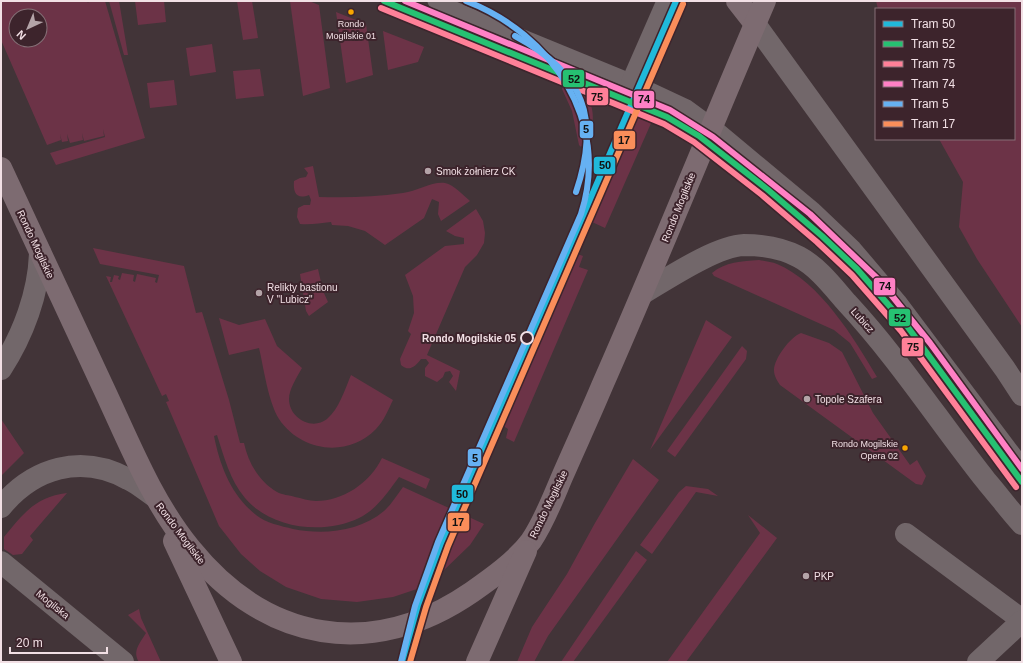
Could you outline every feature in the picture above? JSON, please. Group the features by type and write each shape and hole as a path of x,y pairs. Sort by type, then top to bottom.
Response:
{"main road":[{"path":"737,1 755,24"},
{"name":"Rondo Mogilskie","path":"4,175 154,496 189,547 208,569 227,587 263,611 280,619 311,629 335,634 355,634 374,632 410,624 448,608 482,586 509,563 530,541 550,504 643,293 698,158 765,1"},
{"path":"154,496 231,662"},
{"path":"477,662 530,541"}],"street":[{"path":"755,24 1005,369 1022,395"},
{"name":"Lubicz","path":"643,293 691,266 722,251 742,245 764,246 781,249 800,258 818,272 873,331 974,466 1022,524"},
{"path":"1,369 22,328 37,285 40,271 40,252"},
{"path":"1,507 16,491 41,474 64,467 95,468 127,478 154,496"},
{"path":"906,534 1022,621 978,662"},
{"name":"Mogilska","path":"1,562 123,662"}],"lane":[{"path":"435,1 629,81 682,105 697,114 808,204 854,248 900,302 1022,466"},
{"path":"629,81 664,1"}],"shaded area":[{"path":"1,1 87,1 88,3 89,1 105,1 145,138 56,165 50,153 105,137 103,129 104,136 84,141 82,133 83,140 70,143 67,134 68,141 62,142 60,134 61,140 47,145 1,40"},
{"path":"109,1 119,1 128,55 124,55"},
{"path":"135,1 164,1 166,22 138,25"},
{"path":"237,1 252,1 258,38 243,40"},
{"path":"290,1 309,1 319,5 330,88 303,96"},
{"path":"876,1 1022,1 1022,327 977,259 959,227 963,182 940,140 1015,140 1015,8 878,8"},
{"path":"336,12 366,24 373,75 346,83"},
{"path":"383,31 424,47 418,62 388,70"},
{"path":"212,44 216,72 190,76 186,48"},
{"path":"260,69 264,96 236,99 233,71"},
{"path":"174,80 177,105 150,108 147,83"},
{"path":"563,86 585,94 591,106 593,113 592,128 586,141 581,147 579,145 572,111 562,89"},
{"path":"639,115 652,121 605,228 592,222"},
{"path":"313,166 319,197 361,197 392,194 408,192 430,185 445,183 458,190 470,201 441,221 438,214 439,202 432,199 424,218 385,245 365,231 348,226 332,225 331,222 300,224 297,217 298,208 304,205 310,205 311,200 309,195 298,196 296,194 294,189 294,181 306,177 308,173 304,168"},
{"path":"476,209 483,221 485,233 484,243 477,255 465,267 427,355 460,371 456,391 449,382 453,376 450,371 445,372 443,377 437,382 425,376 425,368 429,363 426,359 421,359 412,368 407,368 401,365 400,359 411,334 408,331 414,313 413,296 405,275 445,246 464,244 464,238 455,236 446,231"},
{"path":"93,248 184,266 196,313 202,312 229,400 240,443 244,443 248,457 255,471 271,488 281,494 311,501 336,498 355,489 363,483 377,467 382,458 430,479 426,489 399,477 381,500 365,515 359,518 330,526 299,526 269,517 245,498 231,476 217,435 214,436 223,469 233,489 247,507 256,515 269,522 304,531 316,532 352,528 363,524 387,509 403,487 484,524 470,545 442,572 420,588 393,597 357,602 321,599 286,587 260,571 241,554 219,526 166,402 169,401 166,394 162,396 106,276 111,277 110,282 112,282 114,275 119,276 118,279 120,280 122,273 134,275 133,281 135,282 137,274 156,278 155,282 157,283 159,275 100,264"},
{"path":"575,253 583,256 579,267 588,270 514,442 506,438 508,429 500,424"},
{"path":"759,260 777,264 793,272 808,284 821,297 847,329 877,377 872,379 850,343 834,330 714,276 712,273 728,264"},
{"path":"318,269 323,291 328,302 309,316 306,311 300,274"},
{"path":"219,318 239,325 265,319 277,346 302,368 292,387 289,399 293,412 302,421 315,424 327,419 335,410 351,375 393,400 384,419 376,429 365,438 352,444 339,447 325,447 300,439 288,430 275,412 269,394 259,348 229,355"},
{"path":"706,320 732,337 650,450"},
{"path":"801,333 829,343 842,352 873,413 910,465 917,460 926,476 922,485 916,484 780,385 774,372 777,360 783,349 792,339"},
{"path":"742,346 747,351 746,359 675,457 667,451"},
{"path":"1,419 24,453 1,476"},
{"path":"633,459 659,480 548,636 534,662 517,662 532,627 567,574"},
{"path":"686,486 708,489 718,496 696,492 652,554 640,545 679,492"},
{"path":"67,493 30,536 33,540 22,554 13,555 4,549 4,537 24,514 46,498"},
{"path":"748,515 777,538 686,662 667,662 760,533"},
{"path":"636,551 647,560 573,662 561,662"},
{"path":"139,609 141,618 161,662 139,662 137,658 136,654 139,644 146,633 128,615"}],"tram line":[{"name":"52","path":"384,1 667,117 699,136 767,189 822,236 857,269 907,326 1022,482"},
{"name":"74","path":"405,1 670,110 713,137 810,214 880,281 930,343 1022,469"},
{"name":"5","path":"401,662 415,606 438,542 581,214 588,180 588,146 580,114 567,85 548,58 524,35 497,16 466,1"},
{"name":"50","path":"402,662 418,605 441,543 676,1"},
{"name":"17","path":"410,662 426,607 448,546 683,4"},
{"name":"75","path":"381,8 664,124 694,142 762,195 817,242 852,275 901,331 1016,487"},
{"name":"5","path":"515,36 538,50 557,66 571,82 581,100 586,120 587,142 583,166 576,192"}],"place":[{"name":"Rondo Mogilskie 01","path":"351,12"},
{"name":"Smok żołnierz CK","path":"428,171"},
{"name":"Relikty bastionu V \"Lubicz\"","path":"259,293"},
{"name":"Rondo Mogilskie 05","path":"527,338"},
{"name":"Topole Szafera","path":"807,399"},
{"name":"Rondo Mogilskie Opera 02","path":"905,448"},
{"name":"PKP","path":"806,576"}]}
